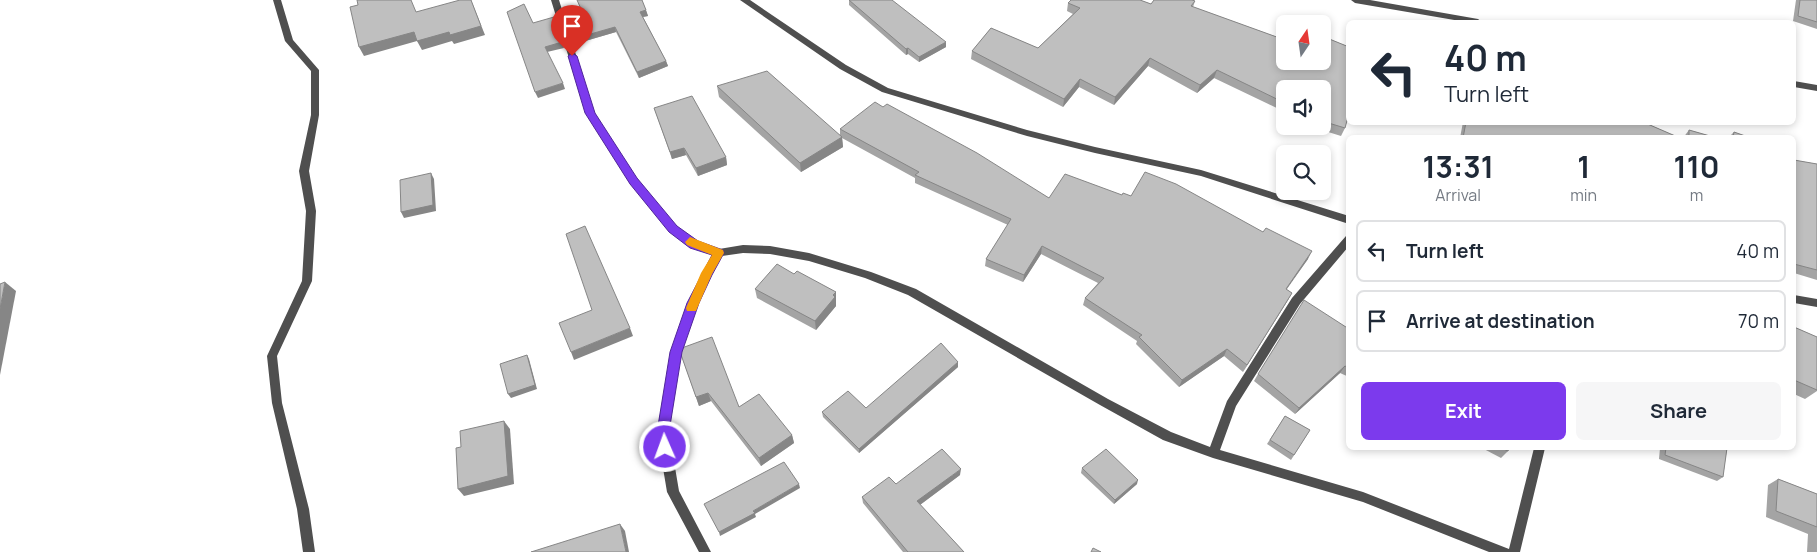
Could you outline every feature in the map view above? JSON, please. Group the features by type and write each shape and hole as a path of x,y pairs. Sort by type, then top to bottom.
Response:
{"street":[{"path":"276,0 289,41 315,70 315,115 304,171 311,211 307,281 272,356 277,404 303,509 309,552"},
{"path":"555,0 590,113 628,174 673,229 694,244 719,253 743,249 770,250 809,257 867,275 912,292 1159,432 1213,453 1364,497 1504,552"},
{"path":"744,0 835,62 885,90 1027,133 1095,150 1201,172 1346,219"},
{"path":"1355,0 1467,20"},
{"path":"1796,84 1817,88"},
{"path":"1213,453 1231,404 1296,301 1346,243"},
{"path":"705,552 673,492 663,432 676,352 693,303 719,253"},
{"path":"1796,299 1817,303"},
{"path":"1514,552 1540,450"}],"building":[{"path":"357,0 411,0 416,12 460,0 471,0 481,26 450,35 449,32 417,41 414,32 359,47 350,7 358,5"},
{"path":"577,0 642,0 646,10 640,12 666,61 637,72 615,27 573,39 565,14 581,9"},
{"path":"849,0 892,0 946,42 919,57 908,48 906,49"},
{"path":"1071,0 1140,0 1151,4 1154,0 1192,0 1195,1 1191,6 1276,37 1276,70 1331,70 1331,40 1346,46 1345,128 1331,124 1331,80 1276,80 1276,99 1217,70 1200,85 1150,58 1115,97 1080,79 1064,99 972,51 991,28 1038,48 1080,8 1068,3"},
{"path":"1800,0 1817,0 1817,22 1798,16"},
{"path":"524,4 533,23 554,17 562,42 545,47 563,83 535,92 507,12"},
{"path":"767,71 842,137 800,163 717,86"},
{"path":"692,96 726,157 696,168 684,148 670,152 654,108"},
{"path":"875,102 883,107 887,104 977,153 1049,198 1065,174 1122,195 1123,193 1131,196 1145,172 1176,184 1263,232 1266,228 1312,251 1286,289 1292,293 1247,365 1227,349 1182,380 1139,337 1142,335 1085,298 1104,278 1042,246 1024,275 986,259 1011,219 915,175 919,172 840,129"},
{"path":"1465,125 1650,125 1673,135 1464,135"},
{"path":"1689,130 1706,135 1689,135"},
{"path":"1796,160 1817,164 1817,270 1796,265"},
{"path":"431,173 433,205 401,212 400,180"},
{"path":"585,226 630,328 571,352 559,323 592,310 566,234"},
{"path":"777,264 794,274 797,271 836,292 833,295 835,297 815,321 755,289"},
{"path":"5,282 0,309 0,284"},
{"path":"1304,300 1346,327 1346,366 1299,408 1258,374"},
{"path":"1796,328 1817,337 1817,390 1796,381"},
{"path":"712,337 739,407 759,394 792,435 759,458 708,393 696,397 679,349"},
{"path":"941,343 958,362 859,449 822,412 848,391 866,408"},
{"path":"527,355 535,385 508,394 500,364"},
{"path":"1285,416 1310,430 1294,455 1270,440"},
{"path":"504,421 508,476 458,489 456,448 461,447 460,431"},
{"path":"942,449 961,469 917,501 964,552 908,552 862,497 889,477 896,484"},
{"path":"1106,449 1138,480 1115,500 1082,468"},
{"path":"1666,450 1727,450 1723,477 1665,455"},
{"path":"784,462 799,484 753,511 755,513 719,532 704,504"},
{"path":"1778,479 1817,494 1817,527 1776,511"},
{"path":"620,524 626,552 531,552"},
{"path":"1093,548 1101,552 1091,552"}],"slow traffic":[{"path":"690,242 719,253 707,273 692,308"}],"route":[{"path":"572,56 590,113 633,181 673,229 694,244 719,253 693,303 676,352 663,432 665,447"}]}
